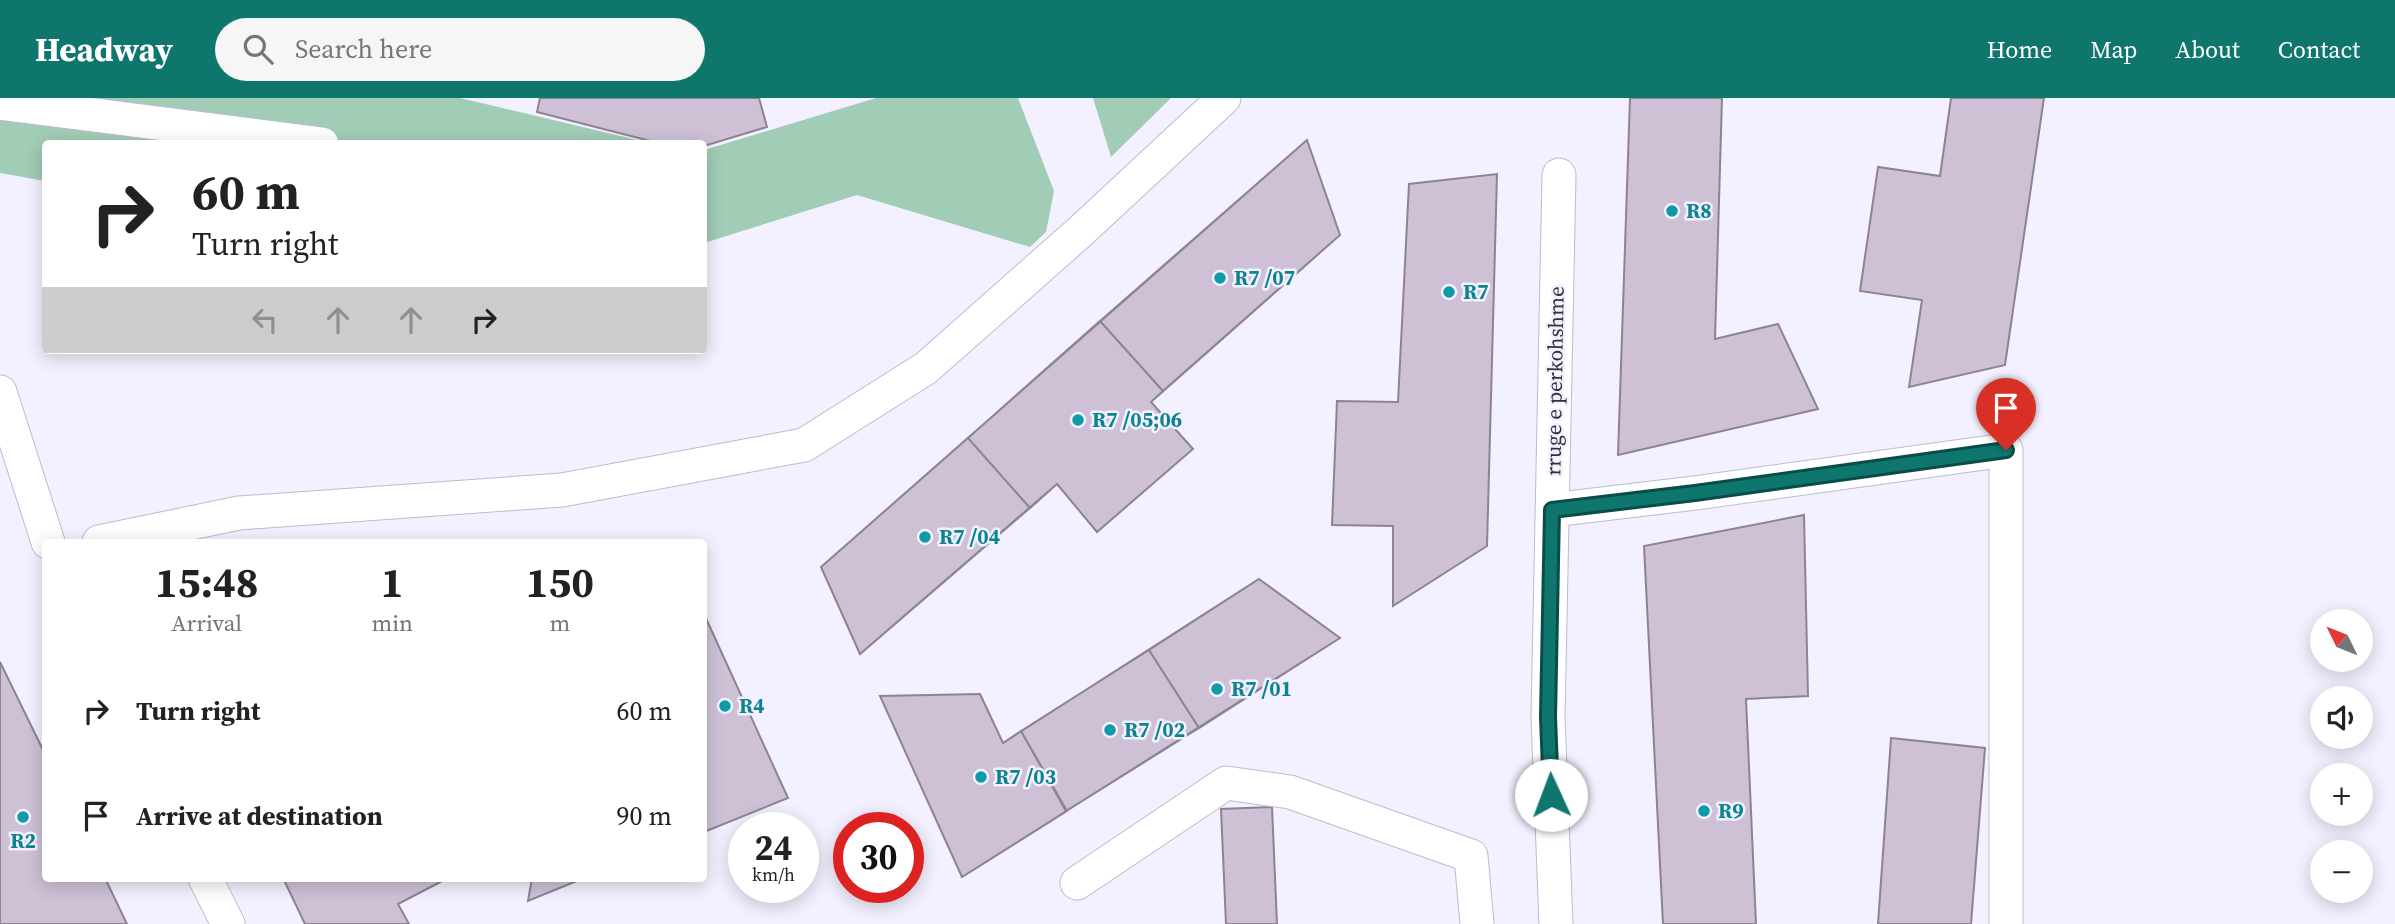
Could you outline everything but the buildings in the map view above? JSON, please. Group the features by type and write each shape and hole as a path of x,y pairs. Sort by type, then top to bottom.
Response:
{"street":[{"path":"113,539 239,513 562,489 804,444 926,368 1082,230 1224,98"},
{"path":"0,103 291,140"},
{"name":"rruge e perkohshme","path":"1556,924 1548,717 1559,175"},
{"path":"0,392 47,539"},
{"path":"1552,510 2006,450 2006,924"},
{"path":"1077,883 1226,783 1290,792 1471,856 1477,924"},
{"path":"207,882 229,924"}],"green space":[{"path":"0,98 460,98 637,140 42,140 42,180 0,173"},
{"path":"876,98 1018,98 1054,191 1046,232 1030,247 857,195 707,242 707,149"},
{"path":"1093,98 1171,98 1111,157"}],"place":[{"name":"R8","path":"1672,211"},
{"name":"R7 /07","path":"1220,278"},
{"name":"R7","path":"1449,292"},
{"name":"R7 /05;06","path":"1078,420"},
{"name":"R7 /04","path":"925,537"},
{"name":"R7 /01","path":"1217,689"},
{"name":"R4","path":"725,706"},
{"name":"R7 /02","path":"1110,730"},
{"name":"R7 /03","path":"981,777"},
{"name":"R9","path":"1704,811"},
{"name":"R2","path":"23,817"}],"route":[{"path":"1551,795 1548,717 1552,510 2006,450"}]}
